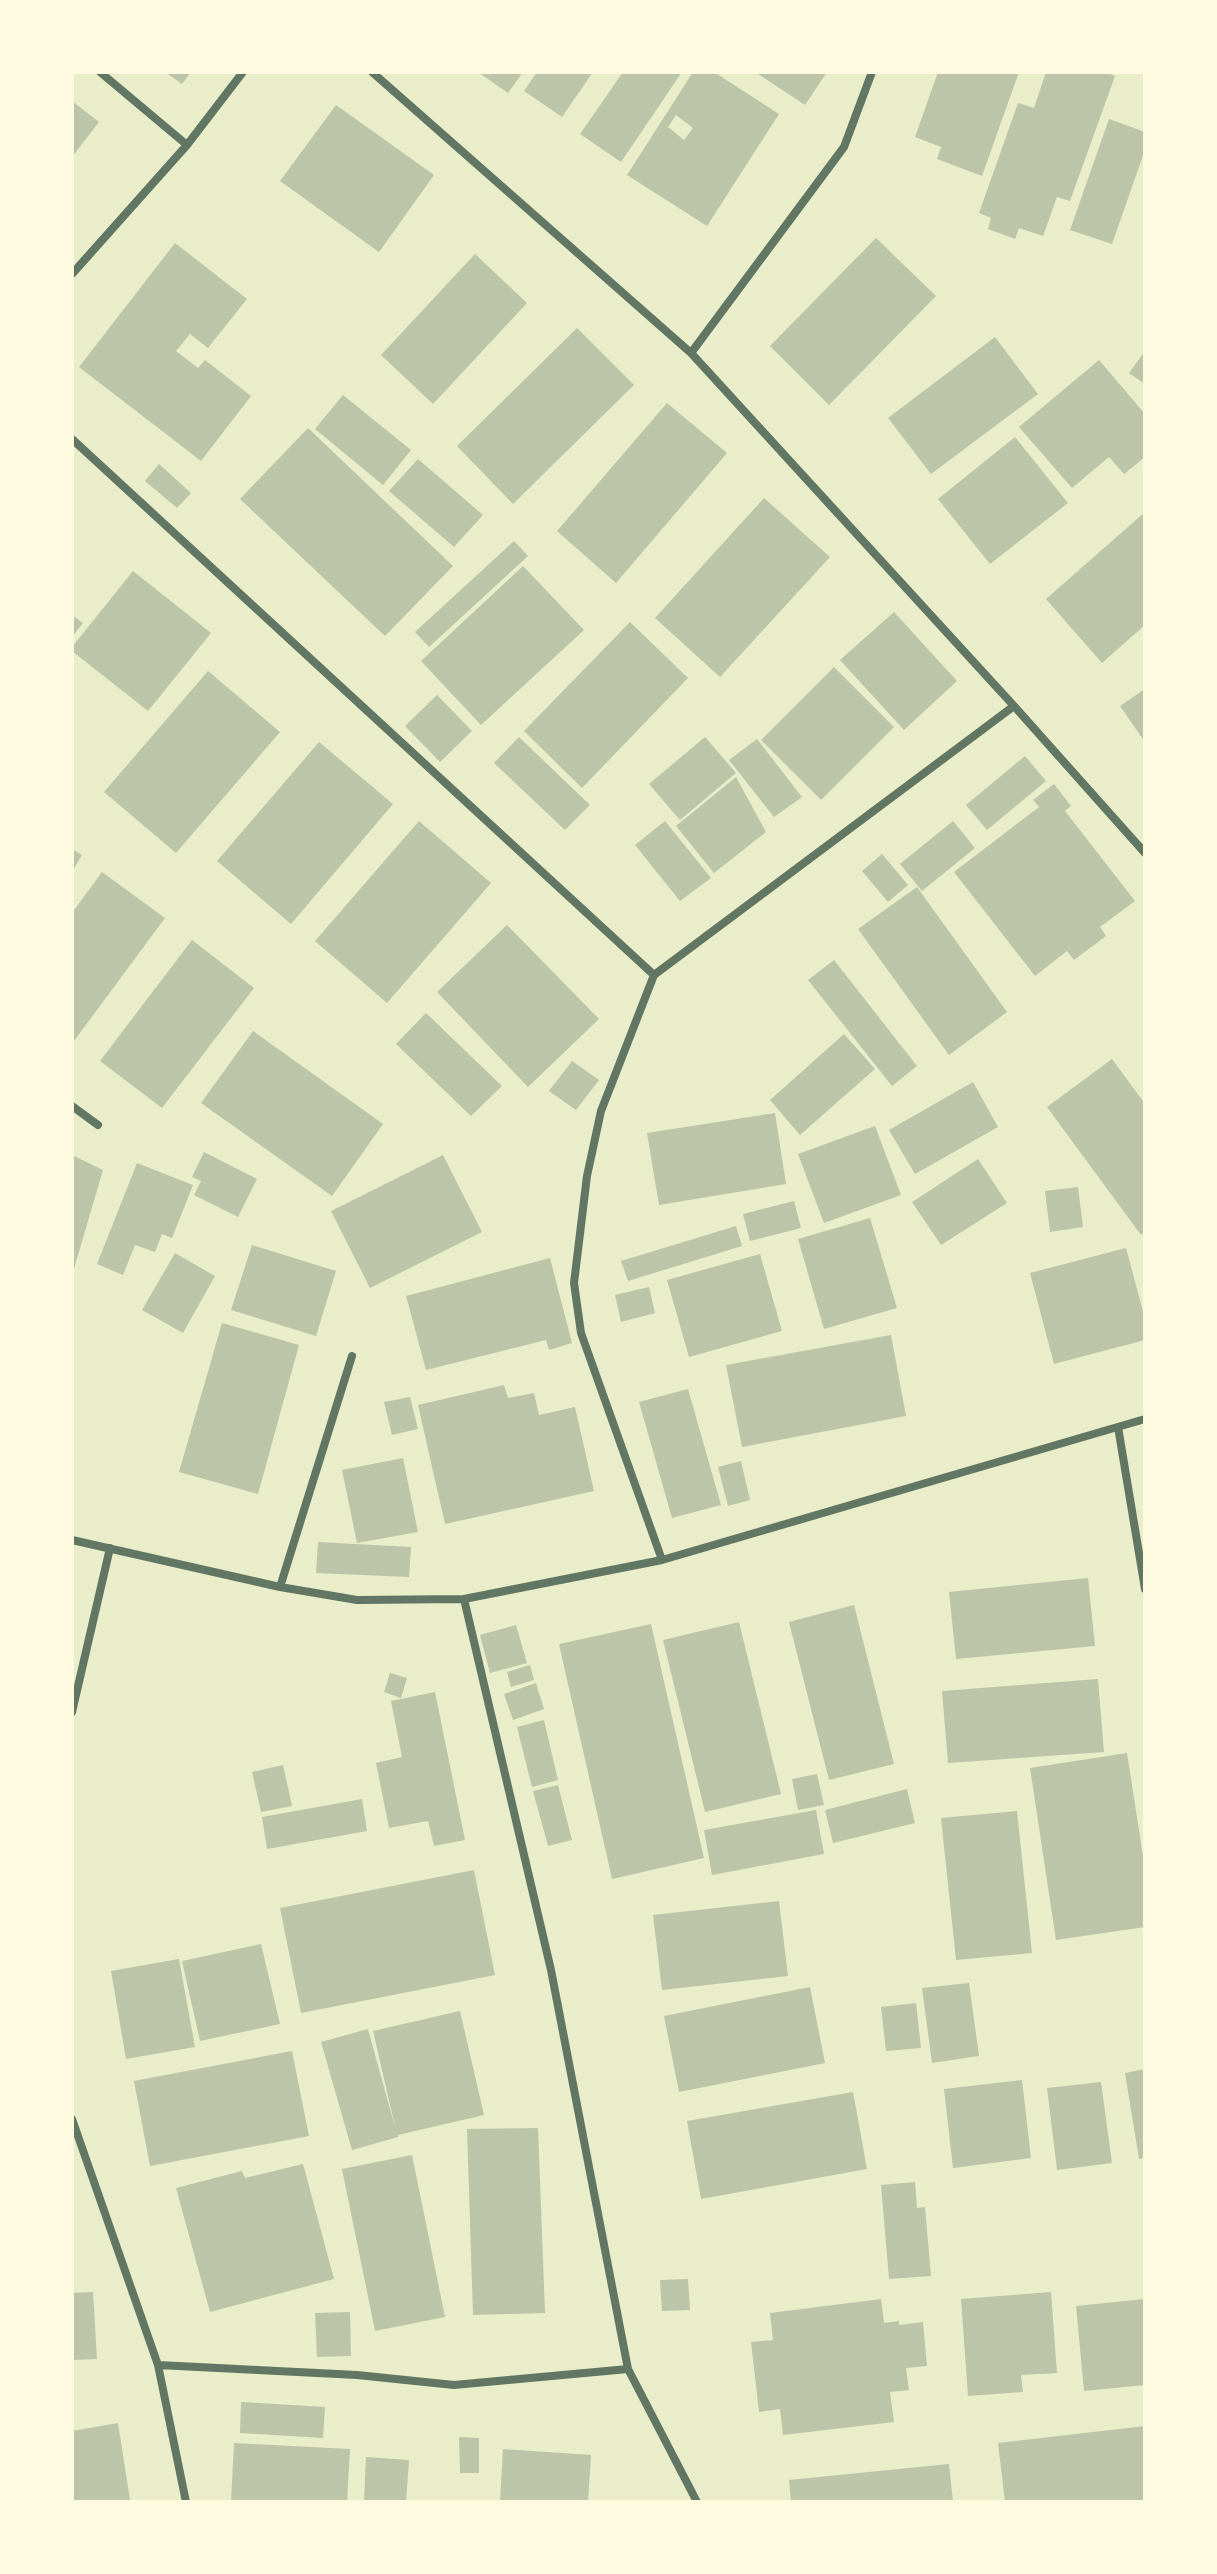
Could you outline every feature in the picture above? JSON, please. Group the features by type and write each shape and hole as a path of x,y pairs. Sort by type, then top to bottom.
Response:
{"street":[{"path":"100,72 187,145"},
{"path":"72,274 187,145 243,72"},
{"path":"372,72 691,353 1145,853"},
{"path":"691,353 844,147 872,72"},
{"path":"72,439 654,975"},
{"path":"662,1560 581,1333 574,1283 587,1176 601,1111 654,975 1014,706"},
{"path":"72,1106 98,1125"},
{"path":"280,1587 352,1356"},
{"path":"72,1540 280,1587 357,1600 464,1599 662,1560 1145,1419"},
{"path":"1118,1427 1145,1589"},
{"path":"72,1712 110,1548"},
{"path":"464,1599 551,1970 628,2369 697,2502"},
{"path":"72,2119 158,2365 186,2502"},
{"path":"158,2365 357,2375 454,2385 628,2369"}],"building":[{"path":"165,72 191,72 182,84"},
{"path":"478,72 523,72 508,93"},
{"path":"537,72 593,72 562,117 524,91"},
{"path":"623,72 682,72 621,162 580,134"},
{"path":"693,72 714,72 779,114 707,226 627,175","holes":["676,115 693,128 684,140 668,127"]},
{"path":"755,72 827,72 805,105"},
{"path":"938,72 1019,72 982,176 937,159 941,147 915,137"},
{"path":"1046,72 1104,72 1115,76 1070,201 1057,197 1043,236 1019,228 1015,239 988,229 991,218 979,213 1018,103 1034,108"},
{"path":"72,101 99,122 72,157"},
{"path":"336,105 434,175 379,252 280,181"},
{"path":"1109,119 1145,132 1145,150 1112,244 1070,230"},
{"path":"876,238 936,296 829,405 770,346"},
{"path":"175,243 247,299 208,348 190,334 176,351 198,368 205,360 251,396 201,461 79,367"},
{"path":"475,254 527,303 433,404 381,355"},
{"path":"577,328 634,385 513,504 457,446"},
{"path":"995,337 1038,394 931,474 888,418"},
{"path":"1145,351 1145,384 1129,373"},
{"path":"1099,360 1145,414 1145,457 1124,474 1109,457 1072,488 1019,427"},
{"path":"343,395 411,450 383,485 315,429"},
{"path":"667,403 727,453 616,583 557,531"},
{"path":"308,428 453,566 385,636 240,499"},
{"path":"1015,437 1068,503 990,564 938,499"},
{"path":"418,459 483,515 454,547 389,491"},
{"path":"159,464 191,493 177,508 145,481"},
{"path":"764,498 830,557 720,677 655,618"},
{"path":"1145,512 1145,625 1102,663 1046,599"},
{"path":"514,541 528,556 429,647 415,632"},
{"path":"523,566 584,630 481,725 421,661"},
{"path":"133,571 211,633 148,711 72,651 72,647"},
{"path":"894,612 957,681 904,730 840,660"},
{"path":"72,615 83,623 72,637"},
{"path":"630,622 688,678 582,788 524,731"},
{"path":"834,667 894,727 821,800 761,740"},
{"path":"208,671 280,732 176,853 104,792"},
{"path":"1145,689 1145,742 1120,706"},
{"path":"437,695 472,731 440,762 405,726"},
{"path":"519,737 590,805 565,830 494,763"},
{"path":"705,737 736,773 680,820 649,784"},
{"path":"757,739 802,797 774,817 729,760"},
{"path":"319,742 393,804 291,924 217,861"},
{"path":"1025,756 1046,781 987,830 966,805"},
{"path":"736,777 766,832 714,873 676,826"},
{"path":"1054,784 1071,806 1065,811 1135,901 1100,927 1106,936 1074,960 1067,951 1035,976 954,872 1039,807 1033,800"},
{"path":"419,821 491,883 387,1003 315,941"},
{"path":"665,821 711,878 680,901 635,845"},
{"path":"953,821 975,848 922,891 900,864"},
{"path":"72,849 82,855 72,872"},
{"path":"882,854 908,885 888,902 862,871"},
{"path":"102,872 165,918 74,1041 72,913"},
{"path":"917,887 1007,1012 949,1055 858,929"},
{"path":"507,925 599,1019 528,1087 437,992"},
{"path":"192,940 254,988 162,1108 100,1061"},
{"path":"834,960 917,1066 892,1086 808,980"},
{"path":"426,1013 502,1086 471,1116 396,1044"},
{"path":"253,1031 383,1124 332,1196 201,1103"},
{"path":"844,1034 875,1069 800,1135 770,1100"},
{"path":"1112,1059 1145,1104 1145,1232 1141,1235 1047,1107"},
{"path":"572,1061 599,1080 576,1110 549,1091"},
{"path":"973,1082 998,1127 915,1174 889,1130"},
{"path":"775,1113 786,1184 659,1205 647,1133"},
{"path":"875,1126 901,1195 824,1223 798,1154"},
{"path":"204,1152 257,1179 238,1217 194,1195 201,1181 192,1177"},
{"path":"72,1155 103,1170 73,1272 72,1272"},
{"path":"443,1155 482,1232 370,1288 331,1211"},
{"path":"978,1159 1007,1203 941,1245 912,1202"},
{"path":"137,1163 193,1185 172,1238 162,1234 155,1252 135,1245 123,1275 97,1264"},
{"path":"1078,1187 1083,1227 1050,1232 1045,1191"},
{"path":"794,1201 801,1228 750,1241 743,1214"},
{"path":"870,1218 897,1308 824,1329 798,1239"},
{"path":"736,1226 742,1246 628,1281 621,1261"},
{"path":"252,1245 336,1271 316,1336 231,1310"},
{"path":"1126,1248 1145,1319 1145,1340 1054,1364 1030,1273"},
{"path":"175,1253 215,1276 183,1333 142,1310"},
{"path":"760,1254 782,1331 689,1357 667,1280"},
{"path":"550,1258 572,1343 549,1350 546,1340 426,1370 406,1296"},
{"path":"649,1287 655,1313 621,1322 615,1295"},
{"path":"222,1323 299,1345 258,1494 179,1472"},
{"path":"891,1335 906,1416 742,1447 726,1365"},
{"path":"504,1385 508,1398 534,1393 539,1415 575,1407 594,1491 445,1524 418,1405"},
{"path":"688,1389 721,1505 672,1518 639,1402"},
{"path":"410,1397 418,1429 392,1435 384,1402"},
{"path":"403,1458 418,1532 357,1543 342,1470"},
{"path":"741,1461 750,1500 728,1506 718,1467"},
{"path":"318,1542 411,1547 409,1577 316,1573"},
{"path":"1088,1578 1095,1646 956,1659 949,1592"},
{"path":"854,1605 894,1764 829,1780 789,1622"},
{"path":"739,1622 781,1794 705,1812 663,1640"},
{"path":"651,1624 704,1858 612,1879 559,1644"},
{"path":"516,1625 527,1663 490,1673 480,1635"},
{"path":"530,1665 534,1680 511,1687 507,1672"},
{"path":"390,1673 407,1678 401,1698 384,1692"},
{"path":"1098,1679 1104,1752 948,1763 942,1691"},
{"path":"536,1683 544,1709 513,1720 504,1694"},
{"path":"435,1692 465,1840 434,1846 428,1821 389,1828 376,1763 402,1757 391,1701"},
{"path":"544,1720 558,1780 532,1787 517,1727"},
{"path":"1127,1753 1145,1869 1145,1927 1056,1940 1030,1768"},
{"path":"283,1765 292,1806 261,1812 252,1772"},
{"path":"817,1774 824,1805 798,1810 792,1779"},
{"path":"558,1785 572,1840 548,1846 533,1791"},
{"path":"907,1789 915,1823 833,1843 825,1810"},
{"path":"362,1799 367,1831 267,1849 262,1817"},
{"path":"816,1810 824,1854 712,1875 704,1830"},
{"path":"1017,1811 1032,1953 956,1960 941,1818"},
{"path":"474,1870 495,1975 301,2013 280,1908"},
{"path":"779,1901 788,1976 662,1990 653,1915"},
{"path":"261,1944 280,2024 200,2041 182,1961"},
{"path":"179,1959 195,2047 126,2059 111,1971"},
{"path":"969,1983 979,2056 932,2063 922,1988"},
{"path":"810,1987 825,2063 679,2092 664,2016"},
{"path":"916,2003 921,2048 886,2051 881,2007"},
{"path":"460,2011 484,2115 398,2135 352,2150 321,2042 368,2029 396,2131 373,2031"},
{"path":"292,2051 309,2136 150,2166 134,2081"},
{"path":"1145,2069 1145,2158 1139,2159 1125,2073"},
{"path":"1022,2080 1031,2158 953,2168 944,2089"},
{"path":"1101,2082 1112,2163 1057,2170 1047,2088"},
{"path":"853,2092 867,2169 701,2199 687,2121"},
{"path":"538,2128 545,2313 473,2315 467,2129"},
{"path":"412,2155 445,2317 375,2331 342,2169"},
{"path":"303,2164 334,2279 210,2312 176,2188 242,2171 245,2178"},
{"path":"915,2182 917,2208 925,2207 931,2276 889,2279 881,2185"},
{"path":"688,2279 690,2310 662,2311 660,2280"},
{"path":"93,2292 97,2359 72,2360 72,2293"},
{"path":"1051,2292 1057,2373 1021,2375 1023,2392 968,2396 961,2299"},
{"path":"881,2299 884,2323 923,2322 927,2366 906,2368 909,2390 890,2392 894,2422 783,2435 780,2409 759,2412 751,2342 773,2340 770,2313"},
{"path":"1145,2299 1145,2385 1084,2391 1076,2306"},
{"path":"350,2312 351,2356 317,2357 315,2313"},
{"path":"241,2402 325,2407 323,2438 240,2433"},
{"path":"118,2423 130,2500 72,2502 72,2431"},
{"path":"1145,2426 1145,2502 1005,2502 998,2443"},
{"path":"459,2437 479,2438 479,2473 460,2473"},
{"path":"234,2443 350,2449 347,2502 231,2502"},
{"path":"503,2449 591,2455 588,2502 500,2502"},
{"path":"366,2457 409,2460 406,2502 364,2502"},
{"path":"949,2464 953,2502 791,2502 789,2480"}]}
